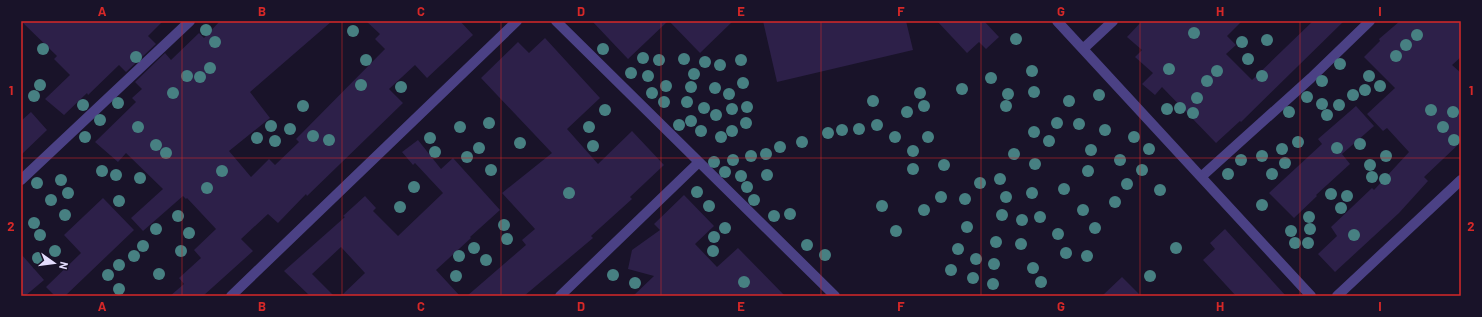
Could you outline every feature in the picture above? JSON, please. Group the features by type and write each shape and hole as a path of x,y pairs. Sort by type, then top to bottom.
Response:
{"street":[{"path":"21,180 190,21"},
{"path":"231,296 517,21"},
{"path":"556,21 699,162 829,294"},
{"path":"1057,21 1311,296"},
{"path":"1083,49 1113,21"},
{"path":"1201,178 1311,78 1370,21"},
{"path":"560,296 699,162"},
{"path":"1337,296 1461,180"}],"building":[{"path":"21,21 163,21 148,36 156,44 126,72 119,65 88,95 87,93 64,115 45,99 70,75 54,59 57,56"},
{"path":"220,21 332,21 250,92 270,118 229,151 251,177 269,159 275,165 299,142 296,139 385,49 375,39 380,34 366,21 460,21 473,35 427,78 415,65 389,89 403,103 307,196 306,194 278,223 268,214 241,239 253,251 203,296 170,296 184,284 179,278 201,258 194,250 216,229 187,198 186,199 183,196 143,231 131,218 163,189 126,153 118,162 95,142 136,102 132,98 142,89 135,82 165,53 171,60 199,33 204,38"},
{"path":"592,21 668,21 628,59"},
{"path":"669,21 733,21 700,53"},
{"path":"763,21 906,21 913,50 777,82"},
{"path":"937,21 984,21 999,37 986,49 979,42 967,53"},
{"path":"1142,21 1242,21 1227,36 1236,45 1226,54 1252,80 1313,21 1344,21 1241,122 1240,121 1216,143 1162,87 1155,95 1142,84 1153,73 1135,57 1142,50 1127,37"},
{"path":"1400,21 1461,21 1461,57 1452,65 1461,73 1461,142 1424,177 1428,181 1399,213 1335,272 1318,254 1337,236 1331,227 1372,188 1374,190 1409,152 1387,128 1383,131 1367,114 1395,88 1364,57 1380,41 1379,39"},
{"path":"545,38 600,98 567,129 598,164 632,131 664,165 630,197 632,199 591,236 593,238 524,296 467,296 526,245 522,240 535,229 502,193 552,153 481,78 518,42 529,53"},
{"path":"1356,106 1374,126 1342,154 1350,164 1316,195 1317,196 1294,218 1269,193 1322,144 1318,139"},
{"path":"31,112 47,130 21,155 21,121"},
{"path":"418,140 441,169 453,158 500,210 436,270 460,296 341,296 365,273 341,247 312,274 334,296 310,296 284,271 345,217 343,216 365,196 376,208 373,211 398,236 443,193 415,163 413,165 402,152"},
{"path":"684,195 714,226 695,244 717,267 738,248 785,296 633,296 654,276 628,269 632,250 660,230 654,224"},
{"path":"103,198 134,230 65,296 55,296 46,287 81,253 64,235"},
{"path":"1225,229 1286,296 1236,296 1203,260 1215,249 1210,243"},
{"path":"21,254 44,280 25,296 21,296"},
{"path":"1122,277 1141,296 1102,296"}]}
